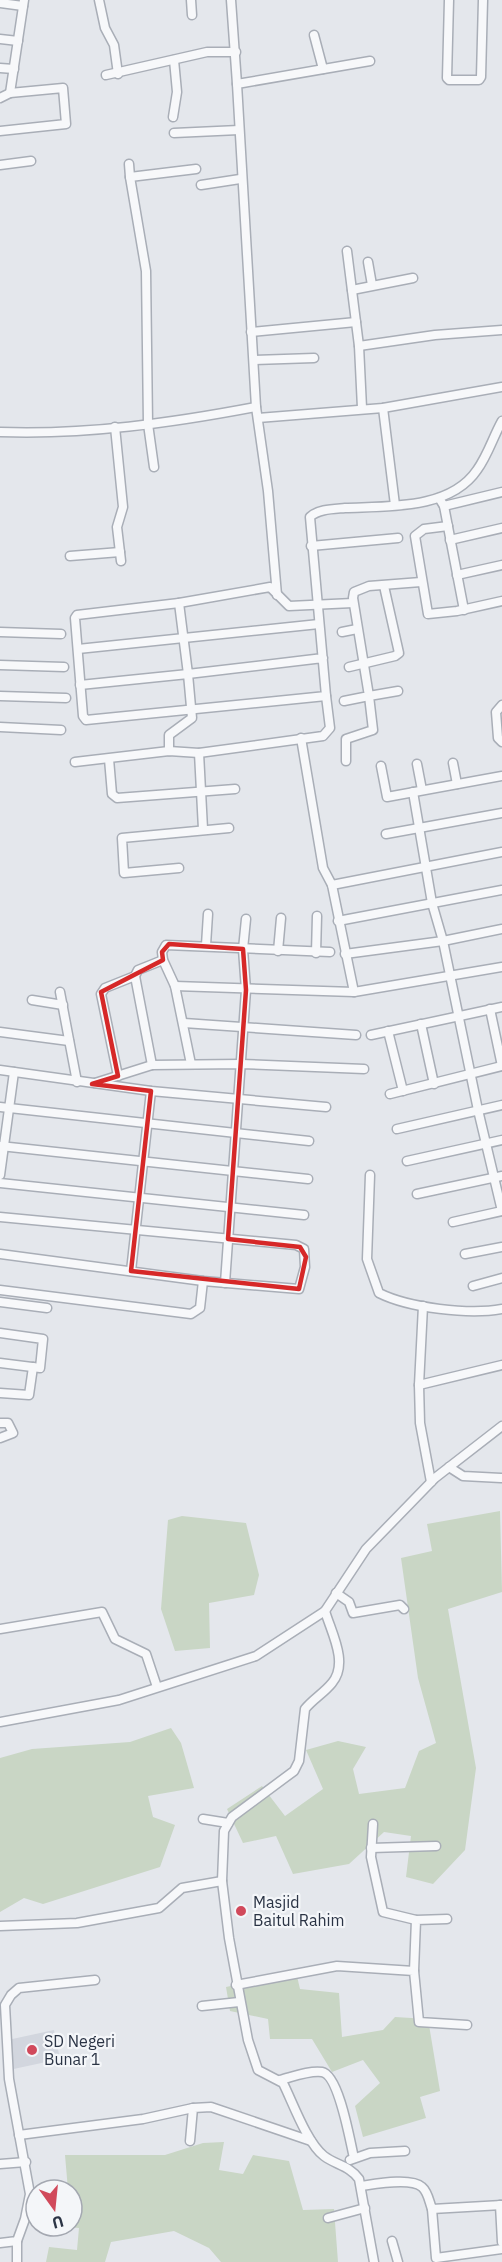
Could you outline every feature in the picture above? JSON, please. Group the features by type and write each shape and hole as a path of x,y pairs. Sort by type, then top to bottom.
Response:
{"street":[{"path":"99,0 105,28 114,45 118,74"},
{"path":"190,0 192,15"},
{"path":"231,0 236,52 240,179 256,407 268,491 277,595"},
{"path":"449,0 447,79 478,80 481,77 483,0"},
{"path":"0,3 24,3 10,93"},
{"path":"314,35 323,69"},
{"path":"0,39 18,41"},
{"path":"106,75 207,52 236,52"},
{"path":"173,117 177,92 174,60"},
{"path":"237,84 370,61"},
{"path":"0,68 14,69"},
{"path":"0,98 10,93 63,88 66,124 0,130"},
{"path":"174,132 239,130"},
{"path":"0,165 31,161"},
{"path":"129,164 146,271 148,424 154,467"},
{"path":"130,177 196,169"},
{"path":"201,185 240,179"},
{"path":"347,251 356,322 362,408"},
{"path":"368,262 372,285"},
{"path":"352,290 413,278"},
{"path":"251,332 356,322"},
{"path":"358,346 435,334 502,330"},
{"path":"254,360 314,358"},
{"path":"258,418 383,408 502,387"},
{"path":"0,432 56,434 148,424 256,407"},
{"path":"383,408 395,505"},
{"path":"441,502 476,472 502,421"},
{"path":"70,556 120,556 117,527 123,507 115,427"},
{"path":"75,762 169,751 199,753 322,736 330,732 309,522 315,512 441,502 502,492"},
{"path":"441,502 448,526 464,610"},
{"path":"448,526 424,529 415,536 421,582 430,615 502,601"},
{"path":"450,540 502,528"},
{"path":"311,546 398,538"},
{"path":"457,575 502,565"},
{"path":"346,761 346,739 373,730 365,664 353,603 354,592 359,588 421,582"},
{"path":"349,667 399,653 384,586"},
{"path":"326,696 86,720 83,716 75,618 77,615 179,603 270,587 289,606 353,603"},
{"path":"169,751 169,735 190,720 192,710 179,603"},
{"path":"78,649 319,624"},
{"path":"342,632 357,629"},
{"path":"0,632 61,634"},
{"path":"80,685 322,658"},
{"path":"0,665 64,667"},
{"path":"344,702 398,691"},
{"path":"0,696 66,698"},
{"path":"502,705 495,712 498,738 502,742"},
{"path":"0,727 61,730"},
{"path":"301,738 311,786 323,868 332,885 354,992"},
{"path":"199,753 203,829"},
{"path":"109,759 112,794 115,797 235,789"},
{"path":"453,763 457,784"},
{"path":"417,764 420,828 432,903 443,941 478,1110 498,1177 502,1211 453,1222"},
{"path":"381,766 387,796 502,776"},
{"path":"386,834 502,813"},
{"path":"179,868 124,873 122,838 229,828"},
{"path":"332,885 502,852"},
{"path":"338,921 502,890"},
{"path":"206,945 208,914"},
{"path":"316,953 317,916"},
{"path":"278,951 281,918"},
{"path":"225,1283 246,990 243,949 246,919"},
{"path":"345,954 443,941 502,929"},
{"path":"190,1064 184,1023 175,986 163,960 162,952 169,944 330,952"},
{"path":"152,1065 135,976 138,970 163,960"},
{"path":"175,986 354,992 451,978 502,967"},
{"path":"118,1076 101,994 105,988 135,976"},
{"path":"60,992 77,1082"},
{"path":"32,1000 63,1005"},
{"path":"370,1035 502,1007"},
{"path":"390,1094 502,1066 490,1009"},
{"path":"184,1023 356,1035"},
{"path":"422,1024 434,1084"},
{"path":"388,1031 404,1091"},
{"path":"0,1032 69,1041"},
{"path":"92,1084 152,1065 241,1064 364,1069"},
{"path":"0,1070 92,1084 238,1101 326,1107"},
{"path":"0,1175 4,1107 14,1072"},
{"path":"131,1271 151,1091"},
{"path":"397,1129 502,1105"},
{"path":"4,1107 309,1142"},
{"path":"407,1161 502,1140"},
{"path":"2,1147 308,1179"},
{"path":"370,1175 367,1259 379,1292 423,1306 466,1311 502,1309"},
{"path":"417,1194 498,1177"},
{"path":"0,1183 304,1215"},
{"path":"0,1217 296,1245 304,1249 306,1257 298,1289 203,1281 0,1254"},
{"path":"465,1254 502,1246"},
{"path":"472,1286 502,1278"},
{"path":"0,1290 191,1314 200,1308 203,1281"},
{"path":"0,1302 47,1308"},
{"path":"423,1306 419,1384 420,1423 431,1482"},
{"path":"0,1333 43,1339 40,1368 0,1363"},
{"path":"419,1384 502,1365"},
{"path":"0,1393 29,1395 33,1368"},
{"path":"0,1422 8,1423 13,1433 0,1438"},
{"path":"0,1722 119,1700 256,1656 325,1611 366,1549 431,1482 502,1425"},
{"path":"449,1467 463,1476 501,1478"},
{"path":"336,1593 349,1602 353,1613 400,1605 404,1609"},
{"path":"325,1611 338,1653 339,1670 333,1683 305,1709 299,1761 294,1771 232,1817 228,1824 223,1841 222,1881 239,2002 255,2063 264,2075 280,2080 316,2072 331,2077 345,2118 354,2158"},
{"path":"0,1629 102,1612 115,1638 146,1654 157,1687"},
{"path":"203,1819 228,1824"},
{"path":"373,1824 371,1848 383,1912 416,1920 447,1919"},
{"path":"371,1848 436,1846"},
{"path":"0,1926 77,1923 159,1908 182,1888 222,1881"},
{"path":"416,1920 414,1971 419,2022 467,2025"},
{"path":"236,1985 325,1967 366,1966 414,1971"},
{"path":"17,2262 17,2241 25,2219 30,2194 2,2024 5,2005 10,1995 19,1988 95,1980"},
{"path":"202,2006 239,2002"},
{"path":"280,2080 311,2140 323,2156 354,2171 361,2186 374,2262"},
{"path":"19,2135 143,2119 193,2108 211,2108 311,2140"},
{"path":"190,2141 193,2108"},
{"path":"342,2165 370,2153 405,2151"},
{"path":"0,2164 26,2162"},
{"path":"361,2186 395,2182 418,2184 425,2191 432,2209 436,2258 502,2249"},
{"path":"432,2209 501,2205 502,2242"},
{"path":"328,2218 365,2208"},
{"path":"0,2243 17,2241"},
{"path":"392,2241 398,2262"}],"highlighted area":[{"path":"169,944 243,949 246,990 228,1239 300,1247 306,1257 299,1289 131,1271 151,1091 92,1084 118,1076 101,992 163,960 162,952"}],"shaded area":[{"name":"SD Negeri Bunar 1","path":"54,2030 60,2059 9,2070 3,2041"}],"green space":[{"path":"500,1511 502,1592 448,1609 476,1768 465,1850 433,1884 406,1877 411,1836 384,1832 349,1864 293,1874 276,1836 243,1843 227,1809 262,1786 285,1816 323,1789 306,1750 338,1741 366,1747 353,1769 359,1794 405,1788 419,1751 436,1743 418,1678 401,1558 432,1551 427,1524"},
{"path":"182,1516 246,1523 259,1575 254,1595 209,1603 210,1648 175,1651 161,1609 168,1520"},
{"path":"171,1728 181,1743 194,1788 148,1796 153,1817 175,1825 160,1867 43,1904 24,1898 0,1912 0,1758 32,1749 130,1742"},
{"path":"296,1972 300,1989 339,1993 342,2037 383,2030 395,2017 428,2019 440,2091 420,2097 426,2118 363,2137 355,2106 380,2083 363,2060 332,2072 312,2039 270,2039 268,2019 230,2011 226,1987"},
{"path":"224,2142 219,2170 243,2174 253,2155 289,2161 303,2210 334,2209 338,2262 221,2262 209,2248 174,2231 111,2242 105,2262 46,2262 49,2247 77,2250 78,2238 84,2238 84,2178 67,2178 65,2155 165,2155 203,2143"}],"place":[{"name":"Masjid Baitul Rahim","path":"241,1911"},
{"name":"SD Negeri Bunar 1","path":"32,2050"}]}
